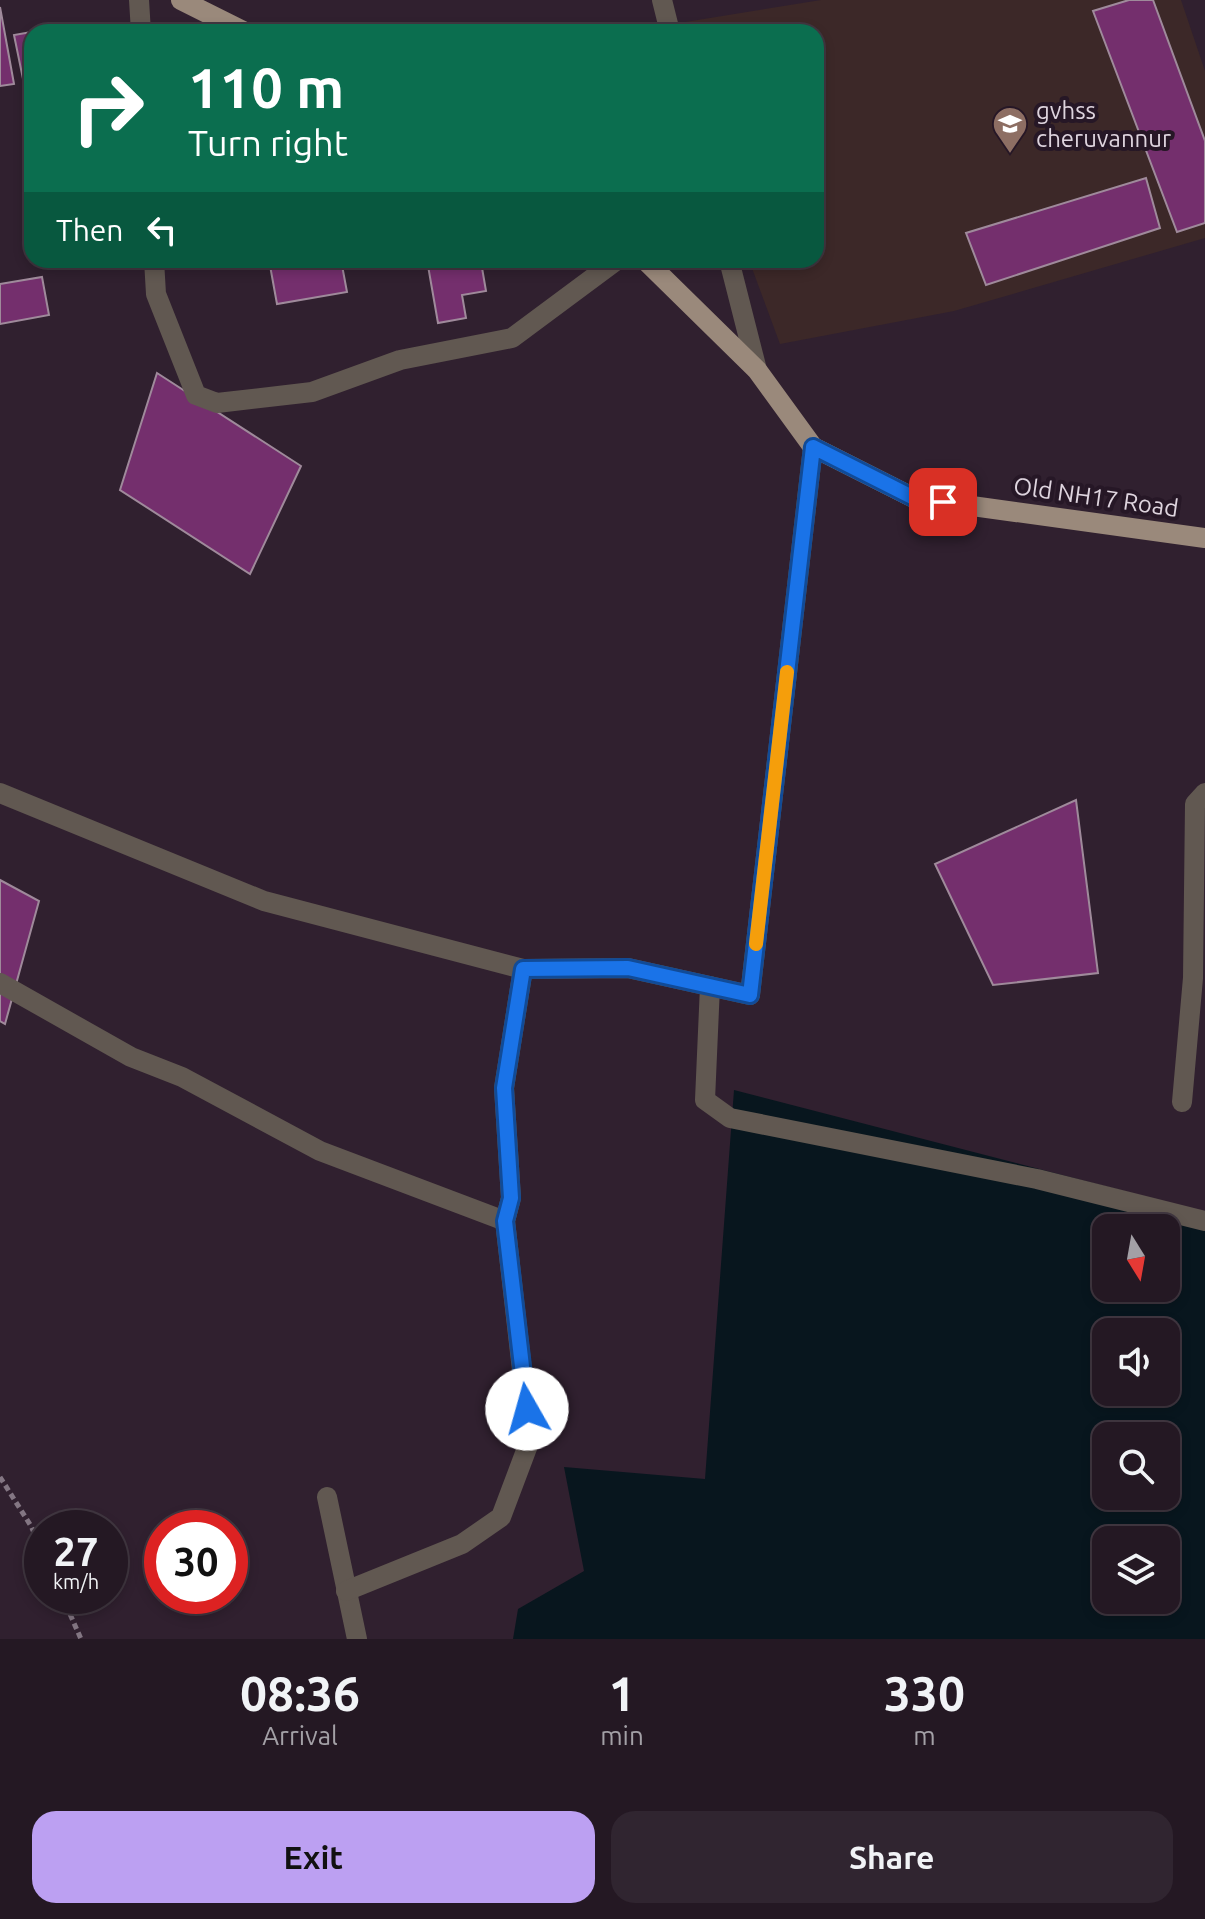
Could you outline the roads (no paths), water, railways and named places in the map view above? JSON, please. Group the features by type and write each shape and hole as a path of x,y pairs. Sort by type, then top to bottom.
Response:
{"main road":[{"path":"181,0 229,24"},
{"name":"Old NH17 Road","path":"653,268 757,370 813,447 914,498 1205,538"}],"street":[{"path":"139,0 140,24"},
{"path":"662,0 668,24"},
{"path":"154,268 156,294 196,395 217,403 312,392 400,360 512,338 606,268"},
{"path":"731,268 757,370"},
{"path":"0,793 264,901 523,969 628,968 750,995 813,447"},
{"path":"1182,1102 1193,978 1195,804 1205,793"},
{"path":"346,1591 462,1544 501,1517 530,1440 505,1221 511,1198 504,1088 523,969"},
{"path":"0,983 131,1057 182,1077 320,1151 505,1221"},
{"path":"710,986 705,1100 730,1118 1037,1179 1205,1221"},
{"path":"327,1497 357,1639"}],"place":[{"name":"gvhss cheruvannur","path":"1010,155"}]}
